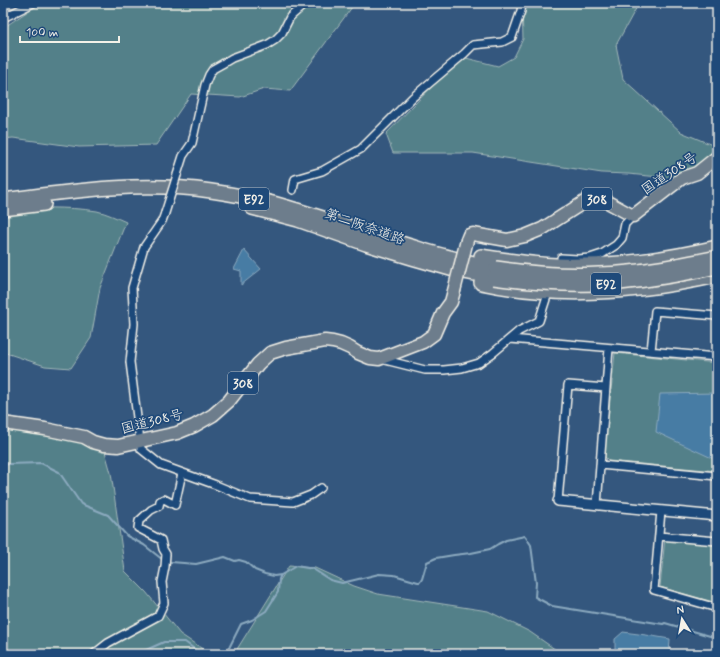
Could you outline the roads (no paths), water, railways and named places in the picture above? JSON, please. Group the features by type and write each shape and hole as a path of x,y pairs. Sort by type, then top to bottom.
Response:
{"highway":[{"name":"国道308号","path":"633,216 682,178 697,173 717,157"},
{"name":"第二阪奈道路","path":"3,200 86,190 150,187 181,188 209,191 271,203 367,238"},
{"name":"第二阪奈道路","path":"3,209 117,196 180,197 207,200 269,211 367,238 449,257 495,273 536,283 578,285 621,283 663,278 717,267"},
{"name":"308","path":"379,359 423,342 434,334 443,313 451,302 469,235 473,234 507,240 525,236 542,228 589,199 602,199 633,216"},
{"path":"367,238 519,262 558,265 625,263 665,258 717,247"},
{"path":"367,238 419,265 452,276 494,286 536,291 578,293 622,291 664,286 717,276"},
{"name":"第二阪奈道路","path":"495,273 578,275 620,273 660,268 717,257"},
{"name":"国道308号","path":"3,423 45,429 84,437 93,442 104,445 118,446 177,434 213,415 229,401 258,364 270,353 286,348 324,341 333,342 350,348 370,358 379,359"}],"street":[{"path":"3,18 33,3"},
{"path":"306,3 290,17 282,33 268,46 232,58 213,69 209,76 192,143 184,156 162,221 144,247 132,288 134,324 130,362 141,449 161,465 250,499 293,502 311,495 322,488"},
{"path":"292,190 295,178 322,171 361,149 413,97 473,46 502,42 512,37 522,11 522,3"},
{"path":"561,258 590,258 602,254 616,245 622,238 625,224 633,216"},
{"path":"379,359 425,370 462,368 478,363 494,353 519,331 540,321 547,296"},
{"path":"651,351 655,311 717,316"},
{"path":"510,339 717,357"},
{"path":"597,505 609,348"},
{"path":"606,388 568,386 558,501 717,516"},
{"path":"600,465 717,476"},
{"path":"94,654 108,643 158,616 164,603 162,582 166,554 161,540 138,528 139,521 151,510 159,506 160,501 164,499 175,505 182,473"},
{"path":"661,511 654,590 717,608"},
{"path":"659,536 717,541"}],"water":[{"path":"244,250 261,269 241,285 241,271 234,269"},
{"path":"717,393 716,460 656,432 660,394"},
{"path":"623,632 670,639 669,654 615,654 615,639"}],"waterway":[{"path":"3,465 41,463 59,472 81,504 108,515 127,536 144,545 163,560"},
{"path":"221,654 229,648 241,624 252,620 266,611 278,592 279,579 281,575 296,566 313,569 330,580 342,583 379,574 394,575 420,582 427,562 436,558 490,549 506,540 525,536 531,545 536,583 535,597 552,606 663,624 665,623 717,638"},
{"path":"171,562 196,564 225,557 235,561 239,560 246,562 255,570 265,574 274,576 281,575"},
{"path":"137,654 164,642 185,642 201,654"}]}
